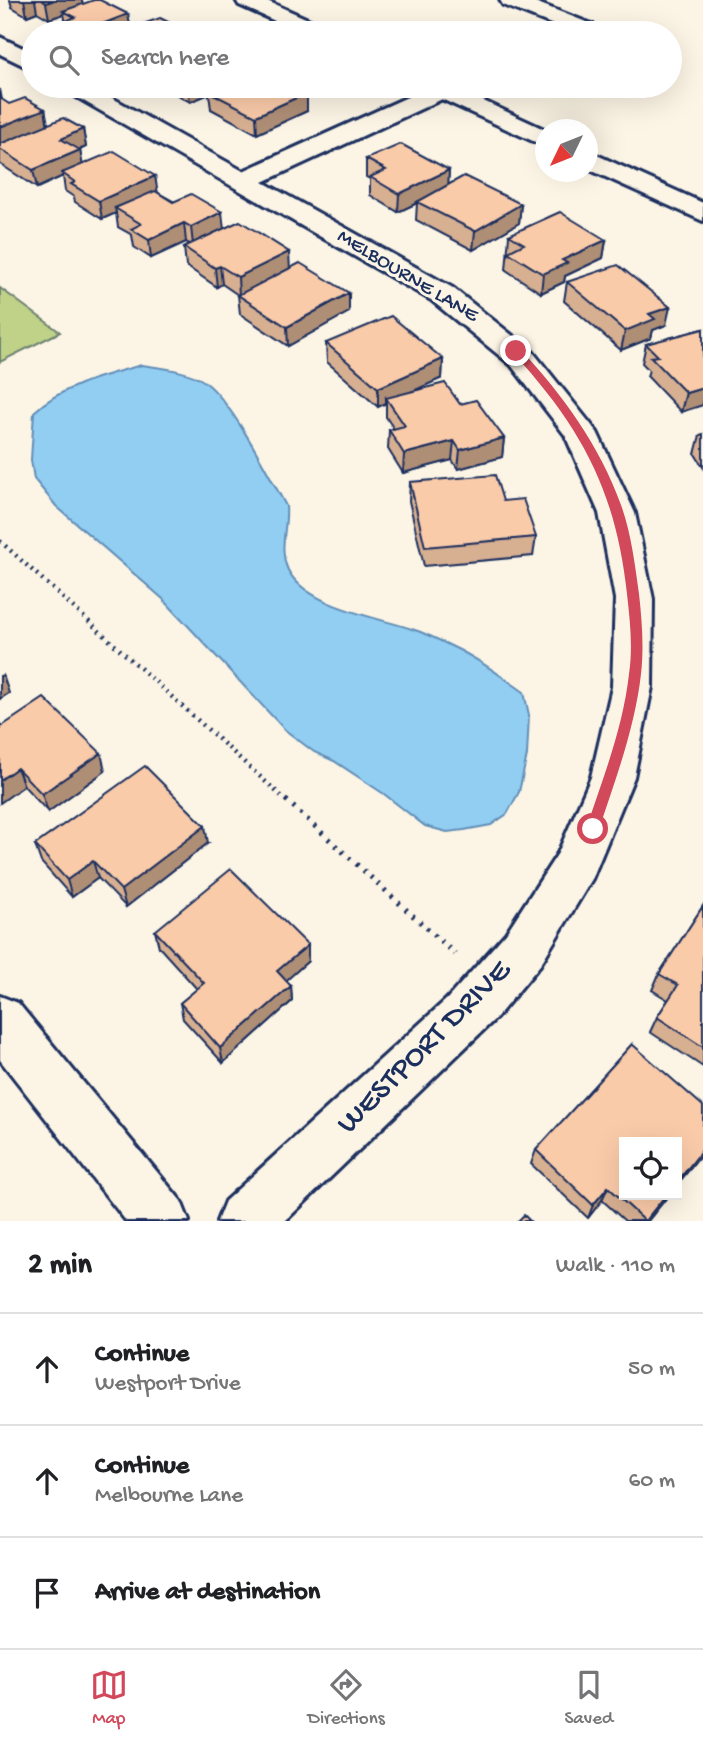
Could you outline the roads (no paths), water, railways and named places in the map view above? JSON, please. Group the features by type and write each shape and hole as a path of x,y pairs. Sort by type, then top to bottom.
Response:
{"street":[{"path":"247,0 293,21"},
{"path":"511,0 584,19"},
{"path":"0,44 21,56"},
{"name":"MELBOURNE LANE","path":"95,98 442,294 491,328 551,388 591,450 617,506 630,570"},
{"path":"243,181 420,98"},
{"path":"465,98 535,134"},
{"path":"598,164 703,213"},
{"name":"WESTPORT DRIVE","path":"245,1221 460,1021 492,987 546,917 593,829 626,727 635,673 637,629 630,570"},
{"path":"0,1020 161,1221"}],"water":[{"path":"142,365 174,370 198,378 227,405 286,506 285,562 297,582 310,593 343,609 442,641 524,692 529,715 527,755 519,792 507,814 491,825 464,830 447,832 425,826 384,794 334,761 314,752 285,730 163,599 56,506 34,479 31,460 34,412 71,388"}]}
